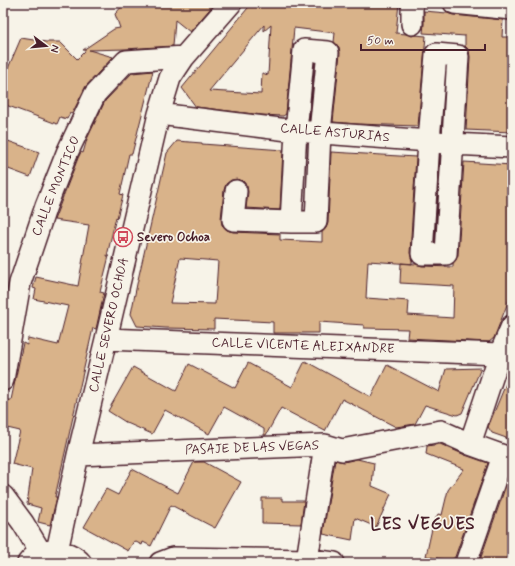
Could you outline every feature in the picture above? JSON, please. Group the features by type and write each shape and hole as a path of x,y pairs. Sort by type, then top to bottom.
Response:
{"street":[{"name":"CALLE SEVERO OCHOA","path":"42,556 78,455 159,114 170,78 184,57 231,3"},
{"path":"412,3 412,24"},
{"path":"454,3 512,9"},
{"path":"236,191 233,220 291,222 316,222 320,132 328,52 304,50 296,131 291,222"},
{"path":"436,54 458,56 452,144 446,254 422,254 436,54"},
{"name":"CALLE MONTICO","path":"3,380 20,283 46,206 95,94 126,61 184,57"},
{"name":"CALLE ASTURIAS","path":"159,114 296,131 452,144 512,147"},
{"path":"470,444 500,354 512,326"},
{"name":"CALLE VICENTE ALEIXANDRE","path":"106,339 500,354"},
{"name":"PASAJE DE LAS VEGAS","path":"78,455 325,445 342,450 441,431 470,444 508,458"},
{"path":"307,560 325,445"},
{"path":"466,563 508,458"},
{"path":"7,509 23,523 42,556 67,553 81,563"},
{"path":"160,563 173,558 312,560 334,563"}],"building":[{"path":"125,3 215,3 190,32 175,20 173,46 89,50 113,57 86,86 72,114 70,113 67,119 60,117 57,124 3,104 3,80 21,38 46,42 60,42 77,59 86,50 83,50 114,29 120,28 115,14"},
{"path":"252,3 399,3 396,33 412,36 426,36 418,126 333,122 340,53 339,47 334,42 335,33 294,28 286,114 283,116 196,107 182,88","holes":["264,25 264,31 271,25 268,75 262,73 261,94 209,91"]},
{"path":"424,11 503,20 502,37 509,37 512,83 512,132 466,130 470,57 469,50 465,46 465,36 423,33"},
{"path":"153,71 132,154 129,154 120,194 123,195 117,218 116,217 107,256 109,256 100,292 104,293 96,329 93,328 50,525 38,522 41,508 27,504 32,469 12,464 20,431 3,427 8,400 11,400 23,343 27,345 28,338 58,345 68,306 34,299 36,289 33,288 36,277 78,286 89,225 54,220 78,158 81,152 83,153 87,139 105,101 132,73"},
{"path":"8,141 39,152 30,177 3,167 3,155"},
{"path":"177,141 283,150 280,210 246,208 248,192 247,186 243,181 237,179 231,180 226,184 224,190 221,219 222,225 227,230 233,232 280,234 280,240 322,242 322,232 328,223 331,152 416,157 410,253 412,264 422,266 453,267 453,263 456,260 458,255 464,162 512,165 512,292 494,338 489,342 407,338 408,329 364,328 364,325 319,322 319,333 273,333 273,322 214,319 214,329 137,326 131,314 167,153","holes":["180,258 218,261 215,304 170,303","368,261 401,263 400,283 454,286 453,318 408,315 409,301 366,298"]},
{"path":"305,361 371,397 387,365 439,392 446,369 481,368 462,413 457,415 425,405 415,424 396,427 342,399 325,431 281,408 266,435 264,435 264,429 224,407 209,434 165,410 152,434 127,423 108,411 133,367 176,391 189,364 235,388 248,363 292,387"},
{"path":"512,369 512,440 492,433 488,427"},
{"path":"440,444 488,463 455,557 450,561 426,556 433,524 438,514 442,515 448,490 464,469 426,454 427,446"},
{"path":"357,459 374,463 372,486 391,494 376,527 355,518 352,540 323,534 335,460 344,462"},
{"path":"194,462 204,462 241,482 215,528 171,505 151,546 143,542 142,545 134,541 128,551 84,527 106,489 118,495 132,469 178,493"},
{"path":"511,471 512,553 509,553 507,563 479,563"},
{"path":"262,498 282,498 282,501 304,501 301,524 262,523"}],"place":[{"name":"Severo Ochoa","path":"123,237"}],"district":[{"name":"LES VEGUES","path":"423,524"}]}
